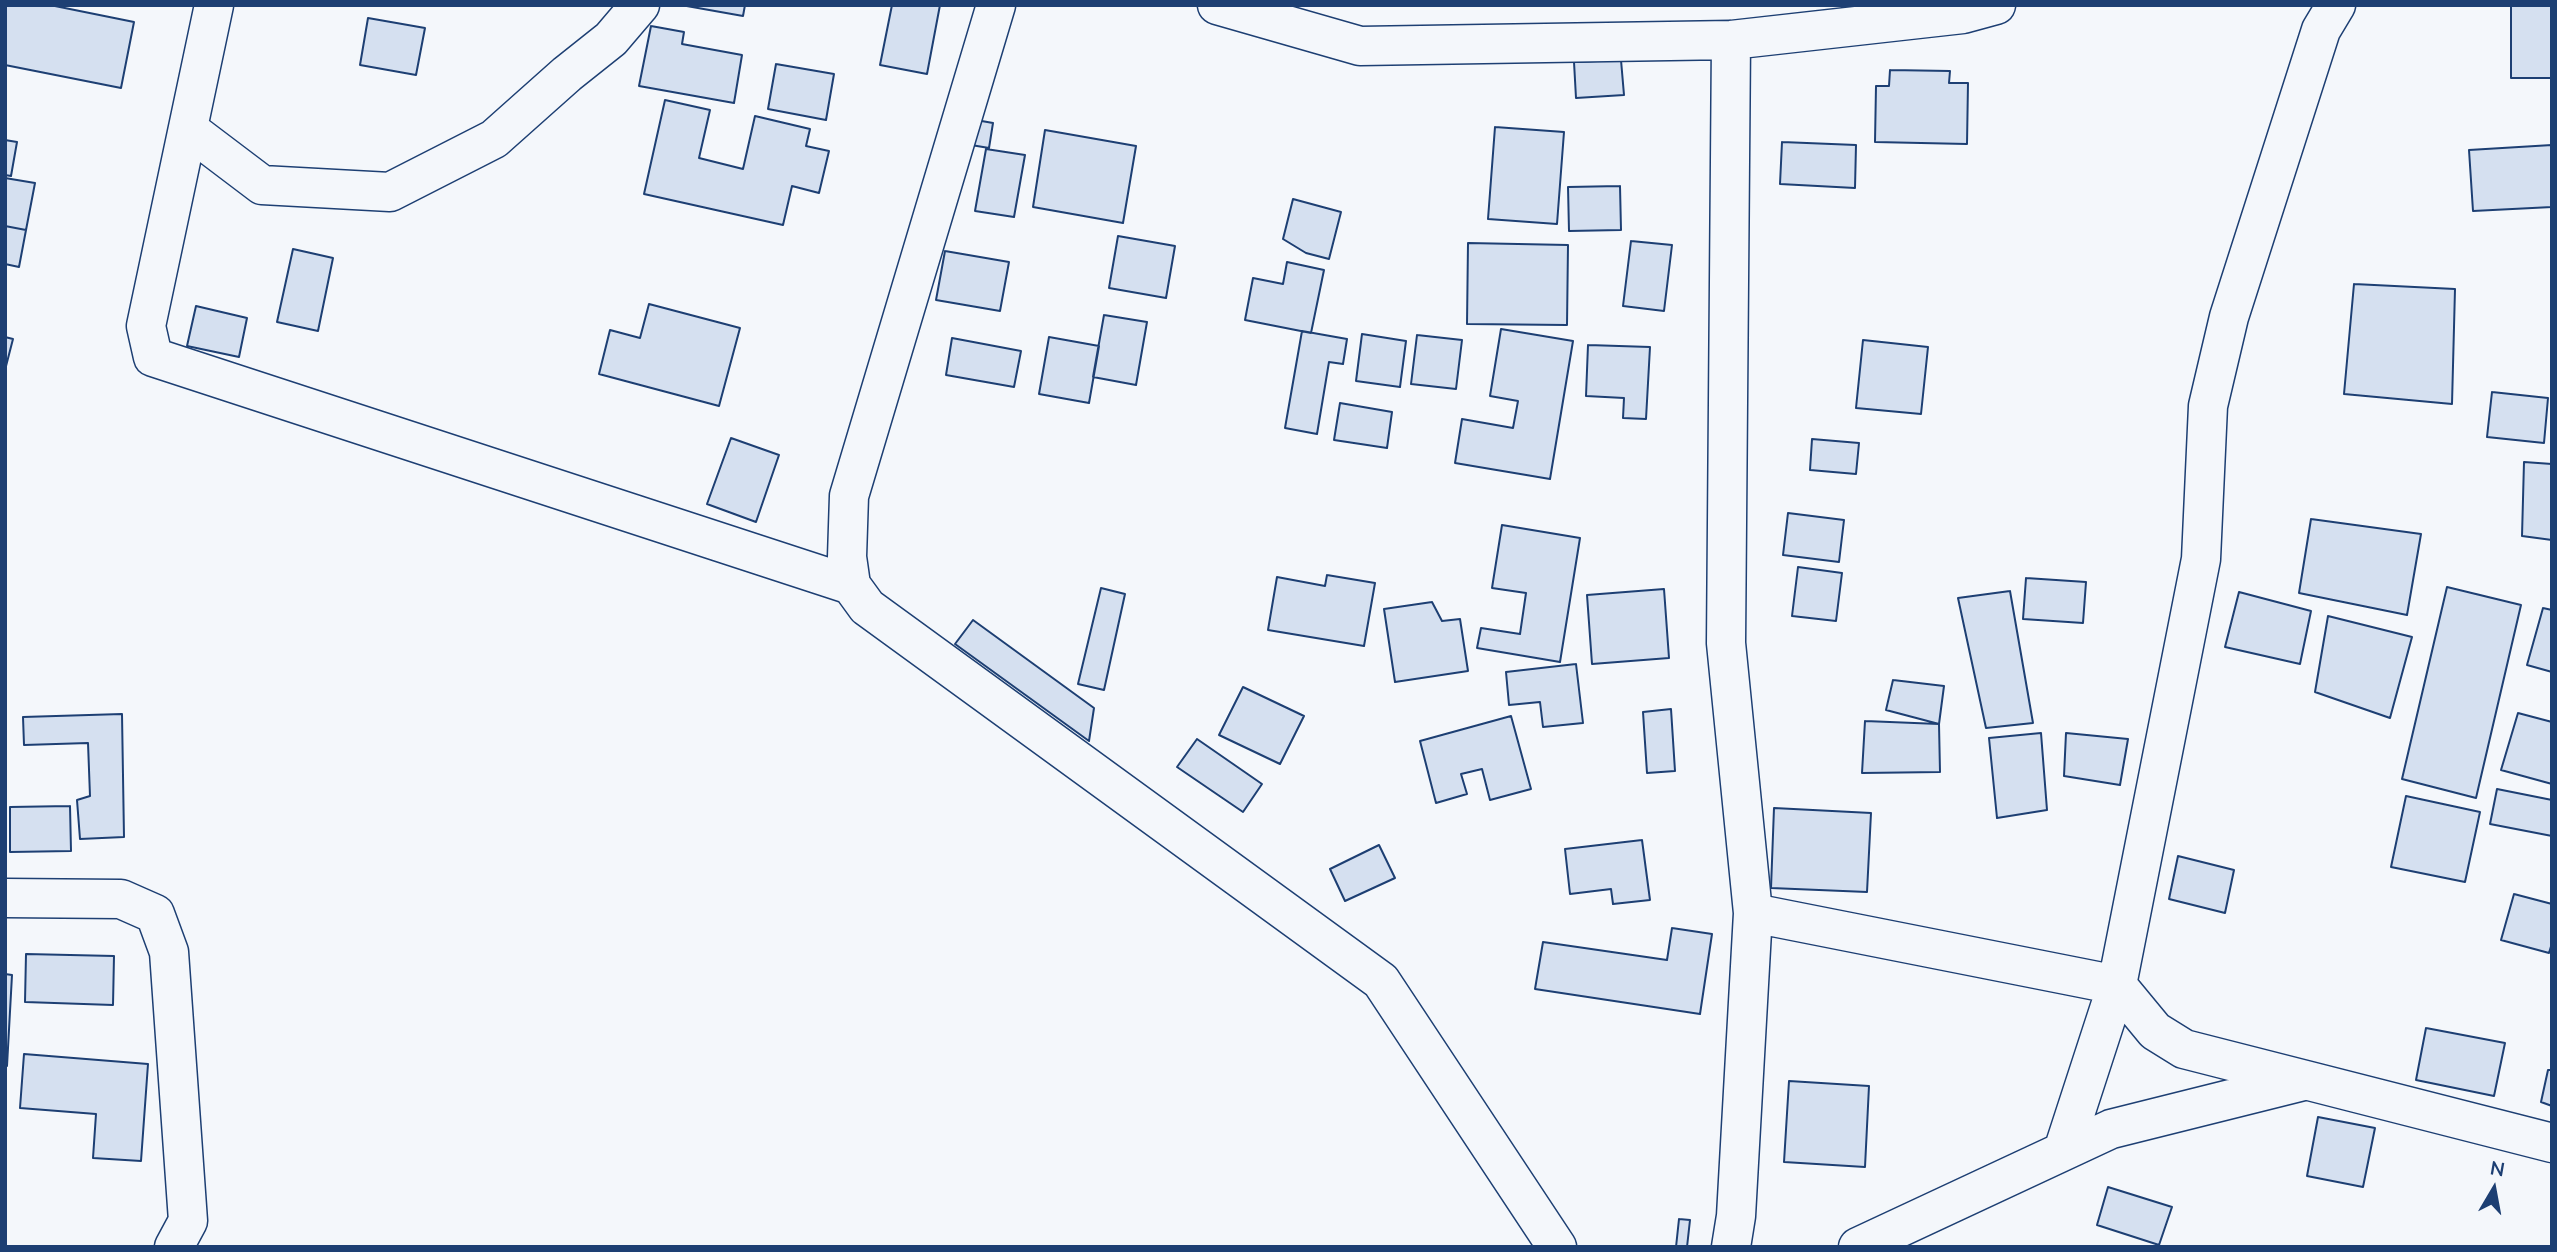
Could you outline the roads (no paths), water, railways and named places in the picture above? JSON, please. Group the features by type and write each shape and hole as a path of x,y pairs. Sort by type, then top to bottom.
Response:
{"street":[{"path":"214,5 146,326 153,357 851,585"},
{"path":"188,129 262,185 390,192 494,139 611,39 640,5"},
{"path":"996,5 849,496 847,556 851,585 867,607 1381,981 1557,1247"},
{"path":"1217,5 1360,46 1731,40 1963,14 1996,5"},
{"path":"2063,1151 2118,985 2202,559 2208,406 2229,317 2321,30 2336,5"},
{"path":"1731,40 1726,643 1754,913 1736,1216 1731,1247"},
{"path":"5,898 121,899 155,914 169,952 188,1220 174,1247"},
{"path":"1754,913 2118,985 2155,1031 2184,1049 2552,1143"},
{"path":"1858,1247 2111,1129 2307,1080"}]}
